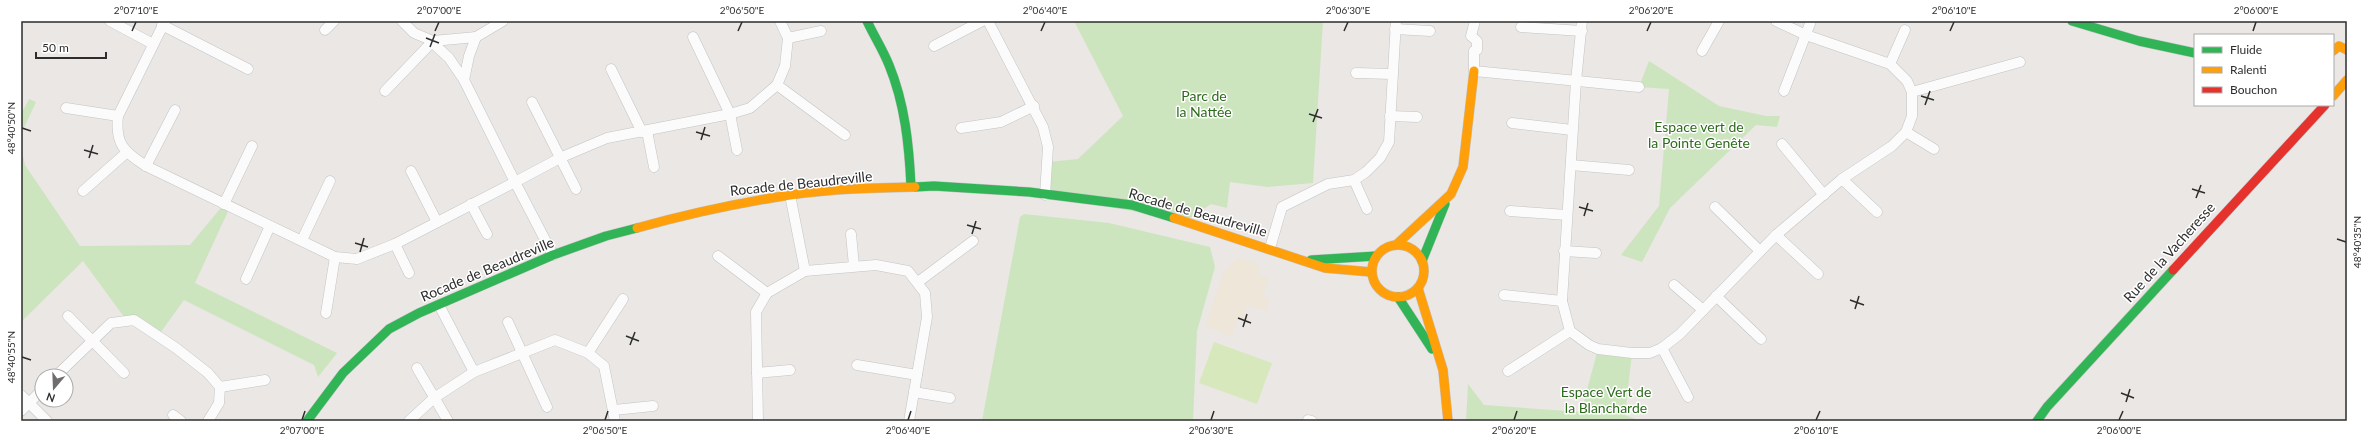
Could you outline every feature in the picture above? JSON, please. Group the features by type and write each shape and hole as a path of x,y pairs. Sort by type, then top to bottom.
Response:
{"street":[{"path":"110,21 153,44"},
{"path":"325,30 334,21"},
{"path":"402,21 414,33 433,41 476,38 503,21"},
{"path":"248,69 163,23 118,116 116,131 126,153 146,166 335,257 357,259 395,244 562,157 607,138 645,132 730,114 750,108 777,85 785,66 788,38 780,21"},
{"path":"867,21 890,66 899,96 911,163 911,186"},
{"path":"934,46 982,21"},
{"path":"988,21 1034,106 1043,127 1048,147 1045,195"},
{"path":"1422,261 1411,248 1396,245 1388,246 1376,256 1371,272 1375,284 1382,292 1398,297 1412,293 1418,288 1424,275 1422,261 1463,167 1474,71 1474,51 1477,50 1477,41 1471,36 1475,21"},
{"path":"1702,51 1719,21"},
{"path":"1520,27 1582,26 1572,130 1562,301 1570,330 1598,349 1650,353 1662,348 1703,310 1776,235 1842,179 1892,146 1906,132 1912,116 1912,92 1907,81 1890,64 1806,35 1776,21"},
{"path":"1784,91 1811,21"},
{"path":"2072,21 2108,30 2194,45"},
{"path":"1270,248 1282,207 1328,184 1354,180 1366,172 1380,158 1389,142 1396,25 1430,31"},
{"path":"1890,64 1905,30"},
{"path":"2108,30 2139,41 2194,53"},
{"path":"788,38 821,31"},
{"path":"693,37 730,114 738,150"},
{"path":"464,80 469,56 475,44 476,38"},
{"path":"433,41 436,46 449,58 464,80 553,255"},
{"path":"385,91 433,41"},
{"path":"2334,55 2347,55"},
{"path":"1912,92 2020,62"},
{"path":"611,69 645,132 654,167"},
{"path":"1474,71 1639,87"},
{"path":"1356,73 1392,74"},
{"path":"2334,95 2347,80"},
{"path":"777,85 845,135"},
{"path":"532,102 562,157 576,189"},
{"path":"961,128 1001,122 1034,106"},
{"name":"Rue de la Vacheresse","path":"2037,421 2047,407 2324,106"},
{"path":"66,108 118,116"},
{"path":"146,166 175,110"},
{"path":"1390,116 1417,117"},
{"path":"1512,123 1572,130"},
{"path":"1906,132 1934,149"},
{"path":"1782,144 1824,195"},
{"path":"224,204 252,146"},
{"path":"83,191 126,153"},
{"path":"1571,165 1629,170"},
{"path":"411,172 437,222"},
{"path":"1842,179 1878,212"},
{"path":"1354,180 1367,209"},
{"path":"302,240 330,181"},
{"name":"Rocade de Beaudreville","path":"307,421 343,373 389,329 439,305 553,255 606,236 704,210 790,195 911,186 974,188 1132,205 1307,260 1325,268 1371,272"},
{"path":"790,195 805,271"},
{"path":"1396,245 1448,199"},
{"path":"471,204 487,234"},
{"path":"1715,207 1760,251"},
{"path":"1510,211 1567,215"},
{"path":"246,279 270,226"},
{"path":"851,234 854,266"},
{"path":"1776,235 1818,274"},
{"path":"918,282 973,241"},
{"path":"395,244 409,273"},
{"path":"1564,251 1596,253"},
{"path":"718,256 767,293"},
{"name":"Rocade de Beaudreville","path":"1307,260 1376,256"},
{"path":"326,313 335,257"},
{"path":"758,421 756,312 767,293 805,271 876,265 908,271 925,293 927,317 909,421"},
{"path":"1674,285 1703,310"},
{"path":"1418,288 1440,364 1449,407 1448,421"},
{"path":"1504,295 1562,301"},
{"path":"1716,296 1762,339"},
{"path":"1398,297 1440,364"},
{"path":"588,353 623,298"},
{"path":"439,305 474,372"},
{"path":"68,316 124,373"},
{"path":"64,368 111,323 134,320 198,364 220,387 219,403 208,421"},
{"path":"508,322 521,354 547,407"},
{"path":"1508,371 1570,330"},
{"path":"409,421 434,398 474,372 555,340 588,353 604,366 615,421"},
{"path":"1662,348 1688,397"},
{"path":"856,365 917,375"},
{"path":"417,368 448,421"},
{"path":"757,373 790,370"},
{"path":"220,387 265,380"},
{"path":"914,392 950,398"},
{"path":"21,395 47,421"},
{"path":"21,411 34,399"},
{"path":"614,410 653,406"}],"shaded area":[{"path":"1239,258 1255,263 1259,267 1258,274 1269,278 1263,296 1270,299 1266,311 1247,305 1244,315 1249,317 1248,320 1238,317 1232,336 1205,326 1224,271"}],"green space":[{"name":"Parc de la Nattée","path":"1074,21 1323,21 1313,183 1268,187 1230,182 1227,208 1211,204 1186,221 1045,195 1048,162 1078,159 1123,116"},
{"name":"Espace vert de la Pointe Genête","path":"1649,61 1719,106 1766,116 1780,116 1777,127 1756,125 1670,208 1642,262 1621,255 1659,206 1669,89 1639,87"},
{"path":"29,99 36,102 23,130 21,144 21,114"},
{"path":"21,147 25,165 80,246 190,245 224,204 230,207 195,283 337,353 318,377 314,365 184,300 158,336 127,321 83,261 21,322"},
{"path":"1024,214 1109,223 1210,247 1215,267 1197,331 1193,421 982,421 1020,217"},
{"path":"1214,342 1272,363 1257,404 1199,383"},
{"name":"Espace Vert de la Blancharde","path":"1598,349 1632,353 1625,415 1640,421 1466,421 1468,384 1484,405 1581,412"}],"traffic: fast":[{"path":"867,21 887,59 899,95 909,155 911,186"},
{"path":"2072,21 2139,41 2194,53"},
{"path":"915,187 934,186 1029,192 1132,205 1174,218"},
{"path":"1422,261 1445,204"},
{"path":"307,421 343,373 389,329 419,313 553,255 606,236 637,228"},
{"path":"1311,260 1376,256"},
{"path":"2037,421 2047,407 2173,270"},
{"path":"1398,297 1432,349"}],"traffic: slow":[{"path":"2334,50 2339,46 2347,50"},
{"path":"1396,245 1451,194 1463,167 1474,71"},
{"path":"2334,95 2347,80"},
{"path":"637,228 713,209 790,195 836,190 915,187"},
{"path":"1174,218 1325,268 1371,272"},
{"path":"1393,245 1403,245 1413,249 1420,256 1424,266 1424,271 1424,276 1420,286 1413,293 1403,297 1393,297 1383,293 1376,286 1372,276 1372,266 1376,256 1383,249 1393,245"},
{"path":"1418,288 1443,370 1448,421"}],"traffic: jam":[{"path":"2173,270 2324,106"}]}
